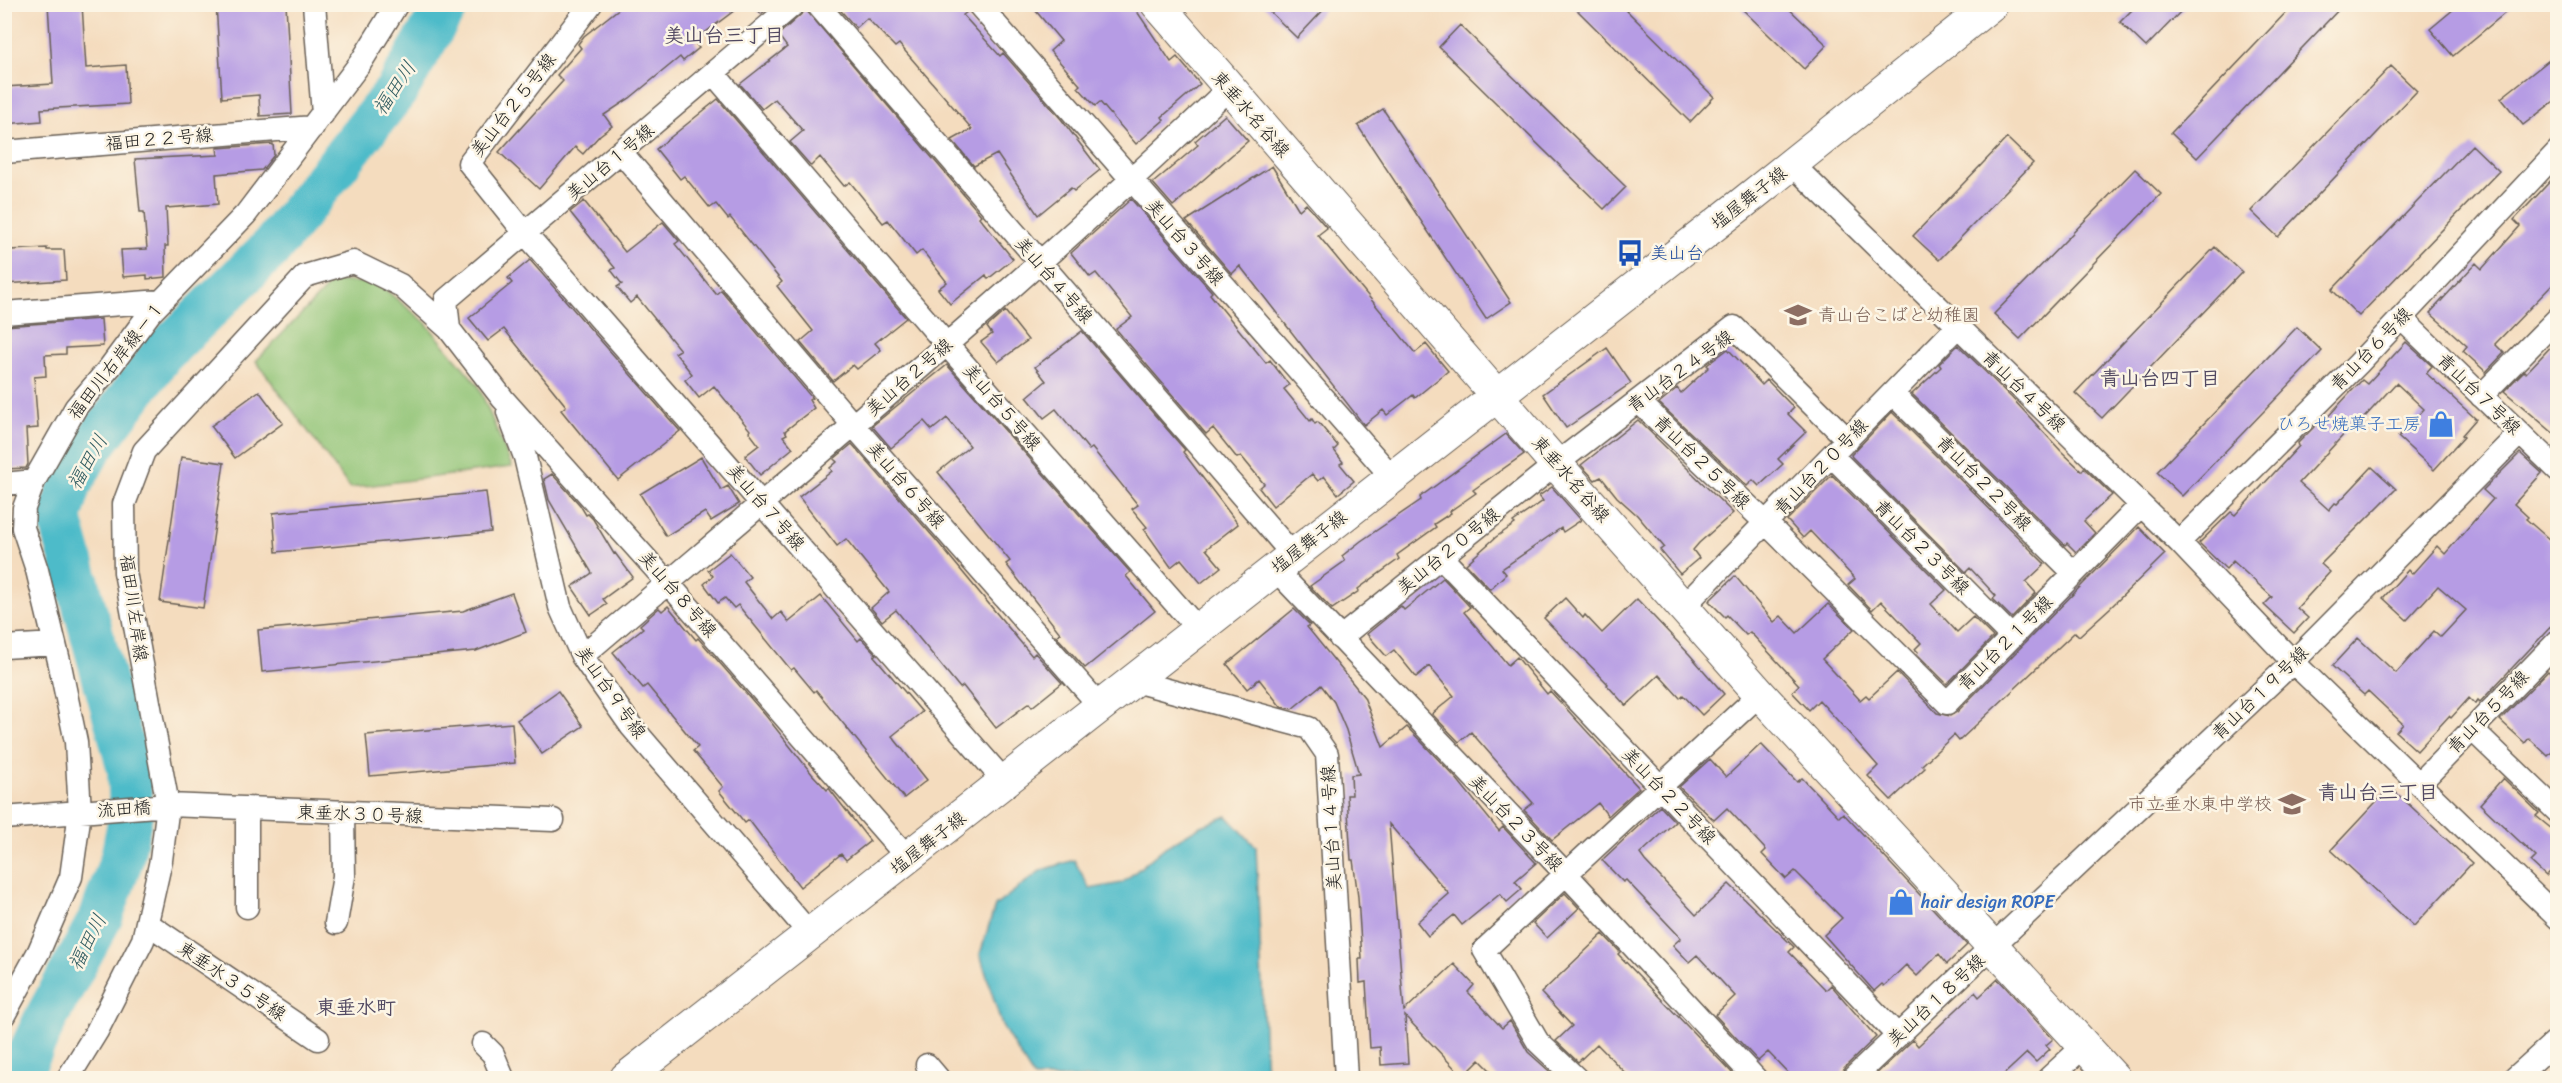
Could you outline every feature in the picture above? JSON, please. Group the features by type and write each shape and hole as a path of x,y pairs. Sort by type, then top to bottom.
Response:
{"street":[{"path":"314,4 318,120"},
{"name":"福田川右岸線－１","path":"4,1015 12,989 39,951 71,877 80,812 76,742 37,570 23,528 24,508 34,481 76,407 161,301 246,214 361,62 396,4"},
{"name":"美山台２５号線","path":"525,233 469,163 591,4"},
{"name":"美山台１号線","path":"449,329 446,300 794,4"},
{"name":"美山台４号線","path":"817,4 1039,263 1284,562"},
{"name":"美山台３号線","path":"978,4 1392,477"},
{"name":"東垂水名谷線","path":"1157,4 1228,89 1683,608 2083,1047 2114,1078"},
{"name":"塩屋舞子線","path":"626,1078 1792,164 1992,4"},
{"name":"美山台５号線","path":"714,74 947,345 1198,629"},
{"name":"美山台２号線","path":"582,656 947,345 1132,182 1228,89"},
{"name":"福田２２号線","path":"4,152 318,120"},
{"name":"青山台６号線","path":"2179,542 2358,364 2558,151"},
{"name":"美山台６号線","path":"621,152 853,425 1100,706"},
{"name":"青山台４号線","path":"1792,164 2179,542 2293,662 2558,918"},
{"name":"美山台７号線","path":"525,233 1005,782"},
{"name":"福田川左岸線","path":"68,1078 97,1031 143,940 161,861 168,805 125,572 124,504 144,451 305,276 353,262 400,285 449,329"},
{"path":"4,313 161,301"},
{"name":"青山台７号線","path":"2401,318 2558,470"},
{"path":"2481,396 2558,318"},
{"name":"青山台２０号線","path":"1683,608 1958,326"},
{"name":"青山台２４号線","path":"1556,464 1734,327 1848,440"},
{"name":"美山台８号線","path":"449,329 503,399 668,583 908,858"},
{"name":"青山台２２号線","path":"1893,394 2074,573"},
{"name":"美山台９号線","path":"503,399 525,457 560,607 582,656 632,726 811,935"},
{"name":"青山台２５号線","path":"1638,401 1766,523"},
{"name":"青山台１９号線","path":"1993,946 2293,662 2520,433"},
{"name":"青山台２３号線","path":"1832,456 2012,637"},
{"name":"美山台２０号線","path":"1340,639 1556,464"},
{"path":"4,484 34,481"},
{"name":"青山台２１号線","path":"1766,523 1947,703 2141,505"},
{"name":"美山台２２号線","path":"1441,557 1897,1035"},
{"name":"美山台２３号線","path":"1284,562 1340,639 1566,874 1755,1078"},
{"name":"青山台５号線","path":"2419,784 2558,641"},
{"path":"4,647 55,644"},
{"name":"美山台１４号線","path":"1134,681 1309,728 1327,754 1346,1078"},
{"path":"1576,1078 1538,1042 1484,950 1760,694"},
{"path":"2472,729 2558,812"},
{"name":"東垂水３０号線","path":"168,805 343,814 553,820"},
{"name":"流田橋","path":"4,818 168,805"},
{"path":"247,809 247,906"},
{"path":"336,923 344,876 343,814"},
{"name":"東垂水３５号線","path":"147,923 318,1039"},
{"name":"美山台１８号線","path":"1853,1078 1993,946"},
{"path":"2515,1078 2558,1039"},
{"path":"483,1044 494,1054 503,1078"},
{"path":"2049,1078 2083,1047"}],"green space":[{"path":"333,281 377,283 425,322 478,385 512,467 350,488 256,361"}],"water":[{"path":"1227,816 1256,847 1266,1078 1034,1078 1002,1026 980,954 995,906 1040,871 1074,860 1090,889 1122,883 1165,847 1199,827"}],"building":[{"path":"48,4 82,4 86,68 126,65 128,104 41,109 42,121 4,124 4,87 53,84"},
{"path":"216,4 286,4 292,114 260,116 259,95 222,98"},
{"path":"625,4 743,4 694,41 699,48 683,61 680,57 630,98 604,115 612,126 600,135 583,154 575,147 539,189 499,152 563,81 557,75 581,48 578,44 584,36"},
{"path":"753,4 773,4 761,14"},
{"path":"835,4 965,4 967,12 963,15 1000,56 1003,53 1061,119 1100,170 1074,191 1071,188 1038,215 997,154 974,166 952,140 972,129 899,44 895,47 867,18 856,28"},
{"path":"1030,4 1132,4 1171,62 1177,57 1200,84 1162,117 1164,120 1136,144 1100,102 1095,106 1050,51 1061,41"},
{"path":"1262,4 1329,4 1297,38"},
{"path":"1571,4 1620,4 1714,97 1690,122"},
{"path":"1737,4 1784,4 1827,45 1804,69"},
{"path":"2138,4 2188,4 2146,47 2120,22"},
{"path":"2294,4 2344,4 2197,158 2171,133"},
{"path":"2460,4 2516,4 2453,56 2430,29"},
{"path":"806,10 981,215 979,217 1013,259 988,279 986,275 950,304 938,289 947,282 922,250 916,255 888,220 883,223 850,182 844,186 820,157 811,166 790,142 803,131 775,99 762,109 740,84 787,47 778,35"},
{"path":"1460,25 1626,187 1604,209 1439,47"},
{"path":"2558,53 2558,98 2523,125 2501,98"},
{"path":"2391,66 2417,91 2278,237 2251,211"},
{"path":"718,99 906,318 875,343 881,350 857,369 853,365 833,381 800,342 813,331 777,286 782,282 730,217 728,219 716,204 710,208 684,176 680,179 656,149"},
{"path":"1383,109 1511,302 1486,319 1358,126"},
{"path":"1225,115 1248,141 1173,206 1153,183 1198,145 1195,141"},
{"path":"2007,138 2033,163 1939,260 1913,236"},
{"path":"273,144 274,155 262,170 216,174 218,204 166,208 168,246 165,246 166,277 147,279 147,275 123,277 121,250 147,249 144,212 140,212 135,159 218,155 217,148"},
{"path":"2472,145 2499,171 2359,316 2332,290"},
{"path":"1272,166 1299,210 1306,204 1327,228 1318,235 1415,353 1426,344 1448,371 1415,398 1413,395 1387,415 1383,410 1364,425 1240,266 1232,274 1186,221"},
{"path":"2135,169 2161,194 2020,339 1994,314"},
{"path":"2558,173 2558,279 2495,344 2504,353 2486,372 2463,351 2467,346 2430,313 2476,263 2482,269 2520,226 2514,220"},
{"path":"1131,199 1212,292 1210,294 1266,363 1270,360 1289,385 1284,389 1310,421 1312,419 1315,424 1318,422 1338,446 1334,450 1343,462 1340,464 1354,481 1338,494 1324,476 1318,481 1312,474 1273,506 1259,488 1264,484 1241,456 1237,458 1213,428 1206,434 1116,329 1132,317 1096,273 1090,277 1071,253"},
{"path":"584,201 625,252 663,222 679,241 675,244 716,294 721,290 812,398 809,400 814,408 785,431 787,434 783,436 793,448 760,475 745,456 759,445 749,432 750,430 714,386 699,398 685,380 692,374 675,353 680,350 637,297 630,303 617,287 622,284 611,270 615,268 570,212"},
{"path":"2215,247 2242,272 2102,418 2075,393"},
{"path":"47,248 47,250 64,250 66,280 4,284 4,256 11,255 11,250"},
{"path":"530,260 680,431 618,480 561,410 566,406 504,329 488,341 469,318 512,283 508,278"},
{"path":"1005,311 1028,340 998,362 981,342 992,334 987,327"},
{"path":"101,319 103,346 66,348 66,354 45,355 46,376 34,377 38,428 26,429 28,464 26,468 4,469 4,326"},
{"path":"2297,327 2322,351 2182,496 2157,472"},
{"path":"1082,331 1185,450 1183,452 1238,524 1206,549 1221,567 1201,583 1181,559 1171,567 1144,529 1147,527 1132,509 1138,505 1092,448 1089,450 1056,409 1044,418 1027,397 1046,381 1035,367"},
{"path":"2558,339 2558,437 2504,391 2524,371 2526,373"},
{"path":"2406,342 2432,366 2426,373 2476,419 2462,435 2464,437 2434,470 2398,437 2424,409 2396,383 2362,420 2360,417 2299,483 2329,510 2372,467 2396,489 2321,564 2330,572 2297,608 2308,618 2294,633 2264,605 2272,597 2233,561 2226,569 2199,543 2231,512 2235,515 2299,446 2298,443 2319,422 2321,424 2362,380 2367,384"},
{"path":"1958,345 2061,451 2082,471 2084,468 2112,495 2084,521 2095,533 2076,552 2067,543 2065,545 1912,394 1941,367 1939,364"},
{"path":"1607,348 1631,383 1566,428 1543,394"},
{"path":"1728,349 1762,385 1767,380 1794,408 1788,414 1806,432 1778,459 1783,464 1759,486 1753,480 1747,486 1659,403 1677,388 1681,393 1709,367 1707,365"},
{"path":"947,365 1130,572 1126,576 1155,611 1085,668 1056,636 1060,633 1006,564 1010,561 938,472 970,446 947,418 932,430 924,421 891,448 872,426"},
{"path":"259,391 283,423 235,458 211,426"},
{"path":"1892,412 2045,564 2026,582 2036,593 2012,618 1993,599 1996,596 1970,568 1966,572 1852,457 1851,455"},
{"path":"1638,420 1733,513 1699,543 1693,550 1699,558 1680,574 1660,550 1664,547 1637,515 1617,497 1601,477 1595,480 1581,465"},
{"path":"1506,434 1524,454 1473,490 1476,493 1434,524 1436,527 1397,555 1399,559 1358,589 1359,591 1332,609 1310,586 1345,561 1342,556 1361,541 1421,500 1420,497"},
{"path":"852,444 936,540 1032,656 1035,653 1062,683 1032,707 1029,703 996,728 963,686 960,688 896,610 882,621 871,608 889,592 846,539 837,546 799,497 832,471 830,468 837,462 834,459"},
{"path":"2520,453 2542,473 2514,504 2528,517 2526,519 2558,547 2558,619 2480,702 2478,700 2475,704 2469,698 2417,751 2396,732 2403,724 2368,691 2364,695 2332,666 2358,638 2396,673 2434,631 2441,637 2466,610 2438,586 2407,620 2383,598 2408,570 2412,574 2437,546 2445,554 2493,499 2483,490"},
{"path":"181,457 224,463 203,608 160,602"},
{"path":"701,457 721,490 728,486 739,504 711,521 705,512 666,536 640,494"},
{"path":"552,474 586,515 588,514 593,519 614,554 633,577 603,599 607,604 591,615 572,587 592,573 549,500 544,479"},
{"path":"1832,475 1946,590 1931,604 1957,632 1973,617 1993,637 1947,684 1917,654 1915,649 1921,643 1881,601 1872,610 1848,585 1855,579 1810,531 1803,538 1787,520"},
{"path":"1552,487 1581,520 1563,532 1561,528 1502,569 1506,574 1490,589 1466,564 1496,537 1515,524 1513,522 1543,501 1539,496"},
{"path":"486,492 491,532 276,552 273,513"},
{"path":"2139,527 2165,554 2111,607 2079,636 2075,632 1959,741 1954,735 1922,765 1925,768 1891,800 1868,776 1878,766 1819,700 1809,710 1792,692 1799,685 1750,632 1746,635 1727,615 1725,617 1709,601 1735,576 1774,622 1781,616 1797,633 1828,604 1854,629 1822,659 1860,700 1866,695 1869,698 1897,672 1937,713 1950,716 1957,712"},
{"path":"730,553 750,577 744,582 773,619 781,612 789,622 821,596 858,641 861,638 876,654 874,656 922,712 892,736 927,780 904,798 816,690 814,692 794,668 791,670 738,605 734,608 725,598 718,603 704,584 713,576 708,570"},
{"path":"1443,578 1470,607 1464,612 1508,665 1517,657 1547,694 1550,691 1639,788 1608,816 1598,803 1552,840 1524,810 1533,803 1471,732 1459,742 1432,714 1454,696 1429,666 1416,677 1394,650 1386,656 1367,634 1401,606 1404,610"},
{"path":"512,593 526,632 476,651 262,672 258,630 463,611"},
{"path":"1565,598 1583,618 1585,615 1602,633 1637,599 1724,694 1702,715 1683,695 1680,698 1659,675 1626,706 1608,684 1544,618"},
{"path":"668,606 766,716 812,774 827,790 829,788 870,841 846,860 841,854 800,887 749,820 745,823 719,791 723,787 693,751 698,747 647,685 643,688 613,652 643,628 640,625 659,608 662,611"},
{"path":"1294,609 1310,625 1307,627 1364,697 1383,747 1407,727 1456,778 1499,831 1503,827 1536,863 1515,881 1522,889 1507,902 1500,894 1462,925 1454,915 1428,936 1417,922 1449,894 1389,824 1404,1011 1454,964 1474,985 1468,992 1502,1028 1510,1021 1528,1052 1557,1078 1498,1078 1480,1060 1463,1077 1405,1016 1408,1063 1381,1065 1380,1047 1370,1048 1366,982 1360,983 1359,959 1362,959 1358,897 1353,860 1351,860 1347,795 1352,795 1351,775 1359,774 1346,730 1334,702 1321,685 1292,709 1281,707 1259,679 1247,689 1227,664"},
{"path":"2548,671 2558,680 2558,746 2548,756 2529,738 2525,743 2500,720"},
{"path":"558,691 583,726 542,754 517,720"},
{"path":"512,723 515,763 370,776 366,735"},
{"path":"1761,744 1797,782 1802,778 1839,817 1843,813 1967,945 1947,964 1939,954 1917,976 1906,965 1884,986 1882,984 1874,991 1824,935 1842,918 1795,871 1786,879 1762,854 1766,850 1727,808 1714,820 1679,787 1710,759 1726,777"},
{"path":"2503,778 2539,813 2536,816 2558,834 2558,877 2551,871 2546,876 2531,862 2536,857 2480,804"},
{"path":"2390,787 2472,863 2414,926 2331,850"},
{"path":"1660,806 1675,822 1640,854 1645,861 1696,915 1729,884 1794,947 1789,952 1826,990 1831,985 1876,1037 1844,1068 1840,1078 1793,1078 1768,1052 1758,1061 1715,1015 1735,996 1697,955 1689,962 1673,945 1681,938 1626,880 1623,882 1602,860"},
{"path":"1565,893 1579,908 1547,938 1533,923"},
{"path":"1603,934 1620,952 1618,954 1737,1078 1630,1078 1597,1044 1578,1062 1556,1041 1572,1026 1541,993"},
{"path":"1998,979 2053,1039 2046,1045 2050,1049 2036,1062 2027,1053 2000,1078 1872,1078 1913,1040 1918,1046 1975,992 1979,997"}],"waterway":[{"name":"福田川","path":"18,1078 46,1018 101,917 122,858 131,813 129,769 60,518 70,485 89,451 162,354 272,247 396,91 447,4"}],"place":[{"name":"美山台","path":"1630,253"},
{"name":"青山台こばと幼稚園","path":"1798,315"},
{"name":"ひろせ焼菓子工房","path":"2441,424"},
{"name":"市立垂水東中学校","path":"2292,804"},
{"name":"hair design ROPE","path":"1901,902"}],"district":[{"name":"美山台三丁目","path":"724,35"},
{"name":"青山台四丁目","path":"2160,378"},
{"name":"青山台三丁目","path":"2378,792"},
{"name":"東垂水町","path":"356,1007"}]}
